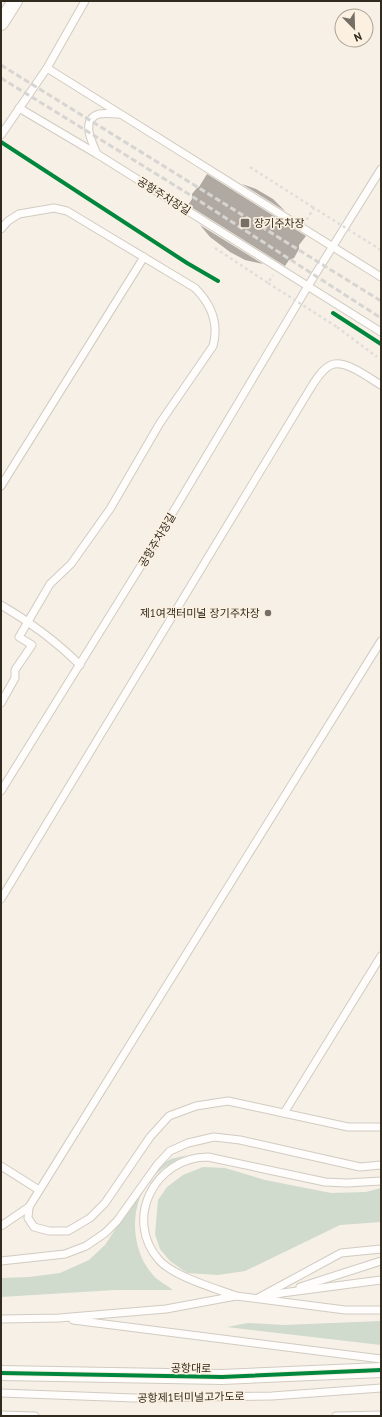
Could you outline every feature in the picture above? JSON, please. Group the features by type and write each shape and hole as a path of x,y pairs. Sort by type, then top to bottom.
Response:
{"street":[{"path":"1,23 15,1"},
{"name":"공항대로","path":"1,1373 222,1377 381,1370"}],"lane":[{"path":"1,135 18,108 48,68 85,1"},
{"path":"48,68 381,278"},
{"name":"공항주차장길","path":"18,108 97,154 381,332"},
{"path":"97,154 88,131 91,120 99,114 119,114"},
{"name":"공항주차장길","path":"1,791 142,564 308,286 381,169"},
{"path":"1,229 8,221 18,214 54,208 67,211 195,288 204,297 211,312 215,324 216,336 213,346 160,423 110,509 71,564 50,584 19,637 32,645 15,670 14,678 1,703"},
{"path":"1,486 144,257"},
{"path":"1,900 310,389 321,374 330,366 339,364 351,368 381,386"},
{"path":"1,605 29,621 61,646 80,665"},
{"path":"381,641 39,1190 29,1207 28,1218 34,1227 49,1231 68,1231 90,1218 105,1203 150,1137 169,1116 196,1106 228,1102 348,1127 381,1127"},
{"path":"284,1114 381,956"},
{"path":"1,1261 65,1254 86,1246 105,1233 117,1221 157,1165 170,1151 188,1143 214,1137 240,1140 360,1168 381,1166"},
{"path":"236,1296 175,1272 159,1260 155,1254 146,1232 144,1217 150,1193 165,1172 172,1167 190,1159 208,1157 325,1182 347,1183 381,1181"},
{"path":"1,1166 39,1190"},
{"path":"1,1226 29,1207"},
{"path":"258,1298 341,1253 381,1249"},
{"path":"282,1293 381,1261"},
{"path":"258,1298 282,1293 381,1280"},
{"path":"1,1319 59,1318 166,1309 236,1296 344,1310 381,1310"},
{"path":"59,1318 381,1359"},
{"name":"공항제1터미널고가도로","path":"1,1393 134,1398 272,1396 381,1388"},
{"path":"1,1414 35,1416"},
{"path":"336,1416 381,1415"}],"path":[{"path":"250,166 381,250"},
{"path":"300,230 314,208"},
{"path":"215,248 337,327 377,357"}],"shaded area":[{"path":"187,1155 171,1163 156,1174 147,1184 140,1196 136,1210 136,1238 139,1252 153,1275 173,1290 114,1290 1,1297 1,1278 29,1277 60,1273 89,1260 105,1245 156,1167 171,1159"},
{"path":"203,1167 225,1168 265,1180 331,1193 366,1192 381,1188 381,1222 340,1225 245,1271 218,1275 187,1273 170,1261 160,1249 155,1234 158,1200 167,1187 183,1175"},
{"path":"381,1321 381,1345 227,1327 248,1323 284,1325"}],"building":[{"name":"장기주차장","path":"207,174 306,236 299,245 299,249 294,258 289,260 285,266 188,205 192,199 192,194 199,187"},
{"path":"242,184 256,189 273,199 285,211"},
{"path":"200,225 263,264 245,260 230,252 210,237"}],"railway":[{"path":"1,65 381,301"},
{"path":"1,78 187,193 381,318"}],"cycle path":[{"path":"1,142 187,263 218,281"},
{"path":"333,313 381,344"},
{"path":"1,1373 222,1377 381,1370"}],"place":[{"name":"장기주차장","path":"245,223"},
{"name":"제1여객터미널 장기주차장","path":"268,613"}]}
